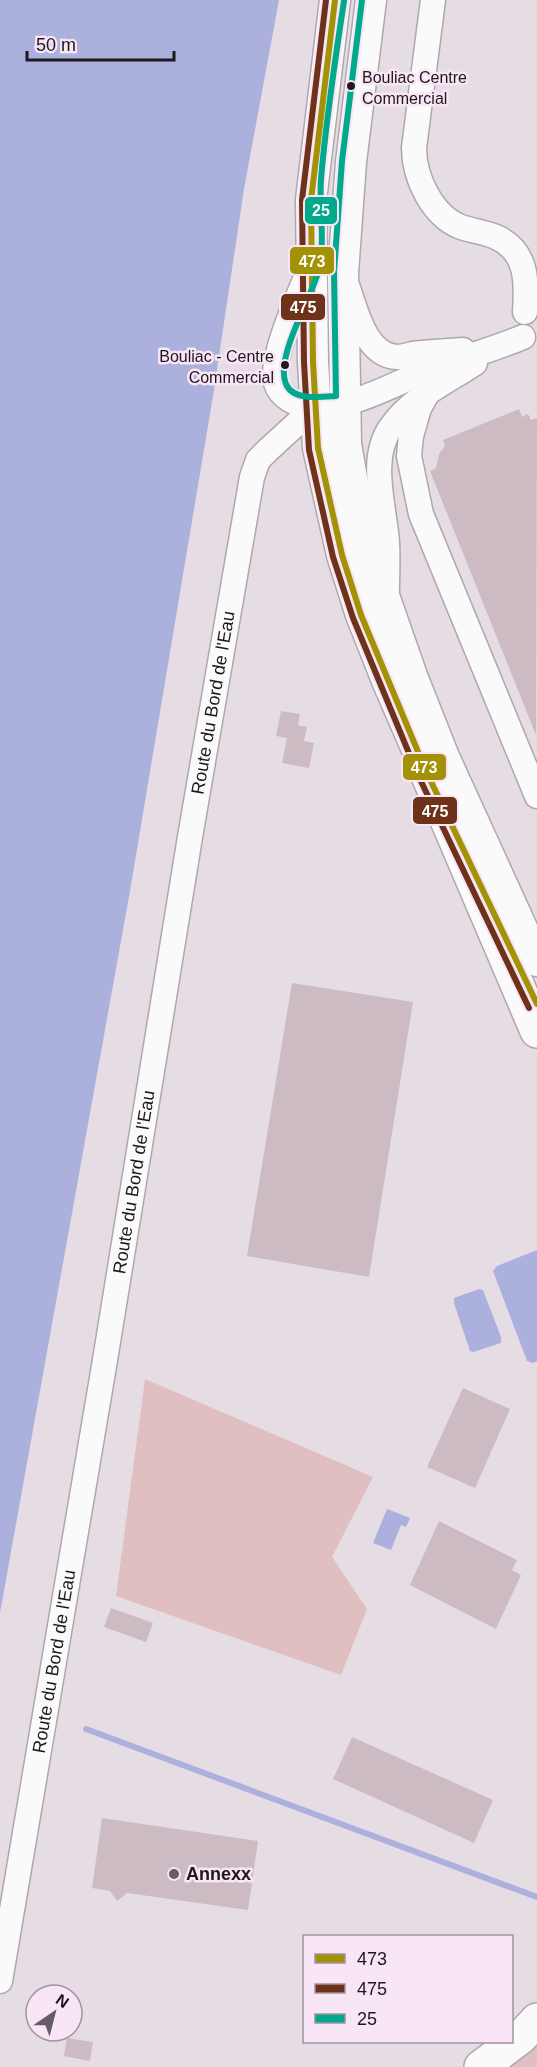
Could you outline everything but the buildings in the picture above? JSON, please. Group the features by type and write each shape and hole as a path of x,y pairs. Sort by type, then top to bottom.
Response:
{"highway":[{"path":"426,771 537,1031"},
{"path":"481,2067 521,2037 537,2020"}],"main road":[{"path":"335,0 311,200 315,407 318,448 342,555 361,615 387,683 426,771 537,1004"},
{"path":"371,0 351,162 343,273 346,444 367,547 386,607 444,757 537,961"}],"street":[{"path":"343,273 357,315 370,341 385,354 397,357 418,353 530,345 521,329 531,307 525,273 516,252 498,238 459,226 445,218 419,182 414,163 414,148 433,0"},
{"path":"386,607 387,543 380,495 380,461 383,441 398,418 427,394 496,349"},
{"path":"315,407 345,404 424,372 496,349"},
{"path":"427,394 419,408 411,436 409,456 421,514 537,796"},
{"name":"Route du Bord de l'Eau","path":"0,1981 252,477 258,460 315,407"}],"shaded area":[{"path":"145,1379 373,1477 332,1557 367,1609 341,1675 116,1596"},
{"path":"537,2036 537,2067 500,2067"}],"water":[{"path":"0,0 279,0 244,189 213,396 130,891 0,1613"},
{"path":"537,1250 537,1361 533,1363 527,1361 493,1271 497,1266"},
{"path":"479,1289 483,1290 501,1337 501,1343 473,1352 470,1351 454,1298"},
{"path":"387,1509 410,1518 406,1527 401,1525 391,1550 373,1543"}],"waterway":[{"path":"86,1729 537,1897"}],"transit line":[{"name":"475","path":"326,0 302,200 304,362 309,450 333,557 353,618 418,775 529,1008"},
{"name":"473","path":"335,0 311,200 313,362 318,448 342,555 361,615 426,771 537,1004"},
{"name":"25","path":"344,1 321,179 320,266 285,358 286,384 295,393 308,397 336,396 334,272 342,161 362,0"}],"place":[{"name":"Bouliac Centre Commercial","path":"351,86"},
{"name":"Bouliac - Centre Commercial","path":"285,365"},
{"name":"Annexx","path":"174,1874"}]}
